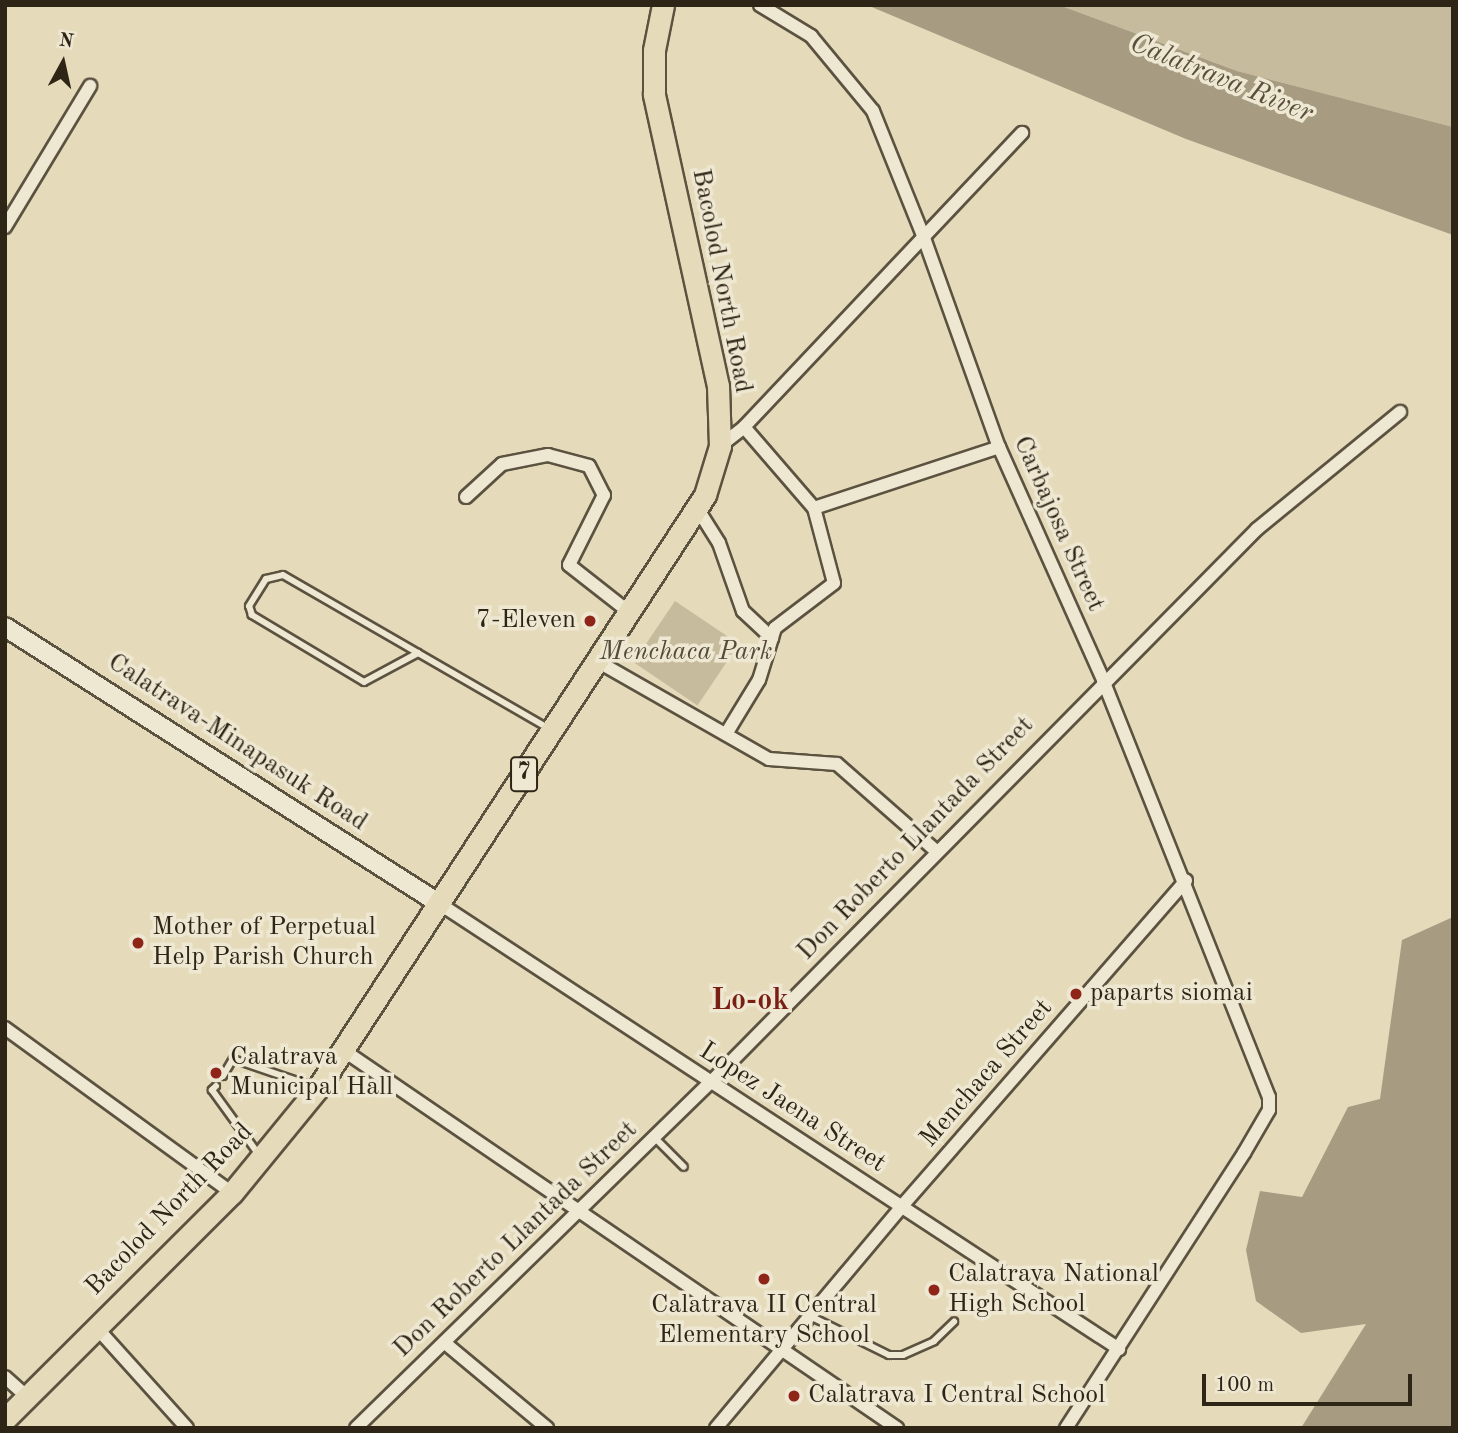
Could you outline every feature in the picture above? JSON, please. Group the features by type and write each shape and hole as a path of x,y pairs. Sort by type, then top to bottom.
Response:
{"highway":[{"name":"Bacolod North Road","path":"5,1419 232,1194 318,1088 697,508 720,446 718,386 654,94 654,50 663,5"}],"main road":[{"name":"Calatrava-Minapasuk Road","path":"5,627 440,904"}],"street":[{"name":"Carbajosa Street","path":"760,5 811,36 846,73 873,111 924,238 999,447 1103,680 1186,881 1269,1097 1269,1110 1244,1153 1119,1349"},
{"path":"5,227 90,86"},
{"path":"720,446 744,427 1022,133"},
{"name":"Don Roberto Llantada Street","path":"356,1428 711,1082 1103,680 1257,529 1400,412"},
{"path":"726,734 759,680 775,628 834,583 814,508 744,427"},
{"path":"814,508 999,447"},
{"path":"466,497 502,464 548,455 589,466 604,495 569,565 629,612"},
{"path":"697,508 719,544 743,611 772,638"},
{"path":"597,662 769,759 837,764 936,851"},
{"name":"Menchaca Street","path":"716,1428 784,1351 902,1206 1186,881"},
{"name":"Lopez Jaena Street","path":"440,904 1119,1349"},
{"path":"5,1028 232,1194"},
{"path":"343,1050 580,1208 897,1428"},
{"path":"96,1327 187,1428"},
{"path":"445,1343 547,1428"},
{"path":"1066,1428 1119,1349"},
{"path":"5,1377 27,1397"}],"lane":[{"path":"418,653 364,682 252,615 249,606 266,579 283,575 418,653 552,731"},
{"path":"223,1076 233,1059 318,1088"},
{"path":"216,1086 212,1090 262,1160"},
{"path":"654,1137 684,1167"},
{"path":"812,1317 888,1355 903,1355 934,1340 954,1322"}],"green space":[{"path":"1059,5 1453,5 1453,127 1237,71"},
{"name":"Menchaca Park","path":"675,601 739,644 697,705 634,662"}],"water":[{"name":"Calatrava River","path":"867,5 1059,5 1237,71 1453,127 1453,235 1186,139"},
{"path":"1453,917 1453,1428 1301,1428 1366,1324 1301,1333 1256,1301 1246,1250 1260,1191 1302,1197 1348,1107 1380,1099 1402,940"}],"place":[{"name":"7-Eleven","path":"590,621"},
{"name":"Mother of Perpetual Help Parish Church","path":"138,943"},
{"name":"paparts siomai","path":"1076,994"},
{"name":"Calatrava Municipal Hall","path":"216,1073"},
{"name":"Calatrava II Central Elementary School","path":"764,1279"},
{"name":"Calatrava National High School","path":"934,1290"},
{"name":"Calatrava I Central School","path":"794,1396"}],"district":[{"name":"Lo-ok","path":"750,1001"}]}
